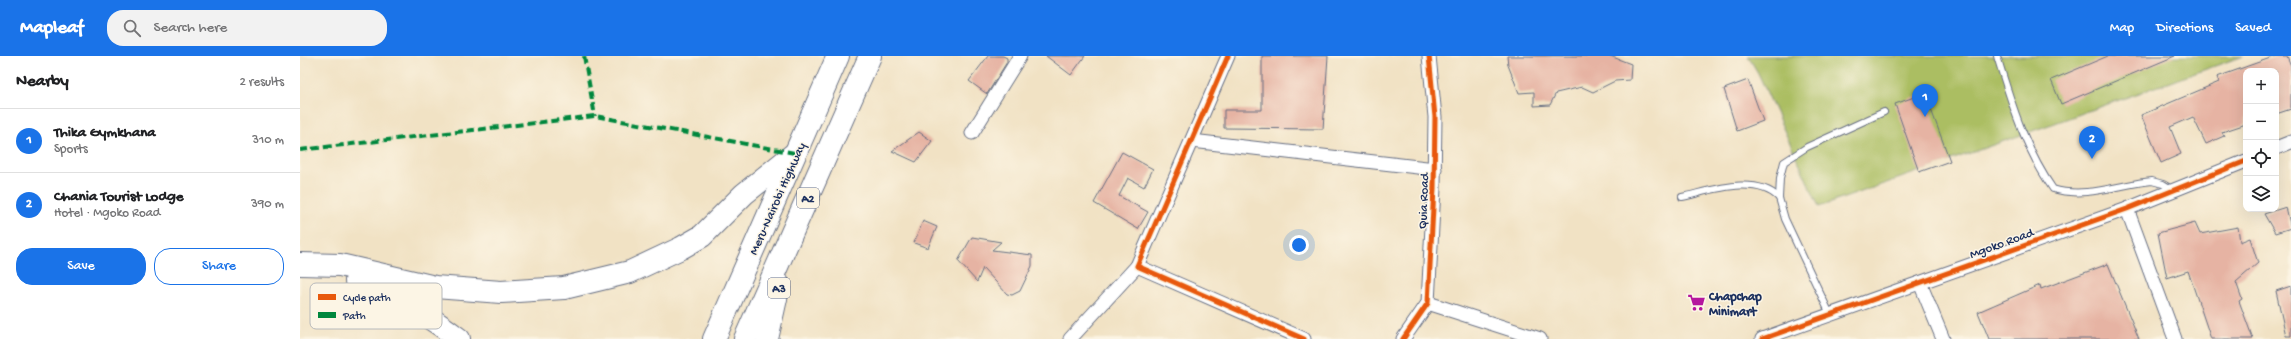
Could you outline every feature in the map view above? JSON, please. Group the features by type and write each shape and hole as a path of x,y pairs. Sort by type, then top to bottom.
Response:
{"highway":[{"name":"Meru-Nairobi Highway","path":"714,339 838,56"},
{"name":"A2","path":"745,339 870,56"},
{"path":"442,288 502,292 564,288 630,272 681,248 702,236 744,194 795,153"},
{"name":"A3","path":"767,339 790,237"},
{"path":"300,266 340,266 417,283"},
{"path":"300,266 340,275 362,283"},
{"path":"442,326 459,339"}],"street":[{"path":"972,133 1020,56"},
{"path":"1070,339 1137,266 1228,56"},
{"name":"Quia Road","path":"1428,303 1435,169 1435,117 1429,56"},
{"path":"1192,141 1435,169"},
{"path":"2279,147 2291,142"},
{"name":"Mgoko Road","path":"1762,339 2127,209 2243,162"},
{"path":"2127,209 2175,339"},
{"path":"1137,266 1304,339"},
{"path":"1920,283 1943,339"},
{"path":"1403,339 1428,303 1540,339"}],"lane":[{"path":"1997,56 2016,117 2034,160 2052,189 2065,193 2087,192 2152,181 2163,184 2173,190"},
{"path":"1830,314 1785,219 1779,198 1780,178 1784,162 1807,148 1884,112"},
{"path":"1682,196 1738,185 1762,188 1773,192 1779,198"}],"green space":[{"path":"1748,56 2243,56 1819,207 1758,73"}],"building":[{"path":"988,56 1003,56 1007,58 1007,62 987,94 969,81"},
{"path":"1046,56 1085,56 1071,75"},
{"path":"1262,56 1328,56 1323,129 1224,128 1224,110 1262,110"},
{"path":"1507,56 1610,56 1631,64 1630,80 1615,81 1593,92 1582,87 1556,93 1550,105 1534,106 1534,92 1519,93 1508,65"},
{"path":"2108,56 2175,56 2061,104 2051,80"},
{"path":"2276,56 2287,56 2291,66 2291,109 2279,113 2279,68 2243,68 2243,125 2222,132 2224,136 2206,144 2193,117 2170,127 2181,154 2161,163 2141,115 2219,82 2217,77"},
{"path":"1748,80 1763,121 1737,131 1724,89"},
{"path":"1925,93 1950,161 1919,172 1895,104"},
{"path":"919,132 932,141 916,162 892,151"},
{"path":"1122,152 1153,169 1144,187 1128,178 1119,196 1148,212 1138,229 1094,203"},
{"path":"2286,207 2291,228 2275,233 2264,214 2279,212 2279,209"},
{"path":"923,221 937,227 928,248 914,243"},
{"path":"2195,223 2200,234 2238,227 2240,242 2250,238 2258,263 2236,282 2242,299 2239,301 2253,339 2211,339 2188,271 2167,278 2158,233"},
{"path":"972,237 1001,242 992,250 1032,255 1032,266 1020,291 1012,295 1007,294 983,268 977,282 958,261"},
{"path":"2108,264 2139,339 1989,339 1978,312 2040,285 2041,289"},
{"path":"2291,286 2291,336 2286,336 2276,291"}],"marked path":[{"path":"584,56 595,116"},
{"path":"300,150 595,116 795,153"}],"cycle path":[{"path":"1228,56 1137,266 1304,339"},
{"path":"1403,339 1428,303 1434,188 1435,117 1429,56"},
{"path":"1762,339 2127,209 2243,162"}],"place":[{"name":"Thika Gymkhana","path":"1925,117"},
{"name":"Chania Tourist Lodge","path":"2092,159"},
{"name":"Chapchap Minimart","path":"1696,302"}]}
